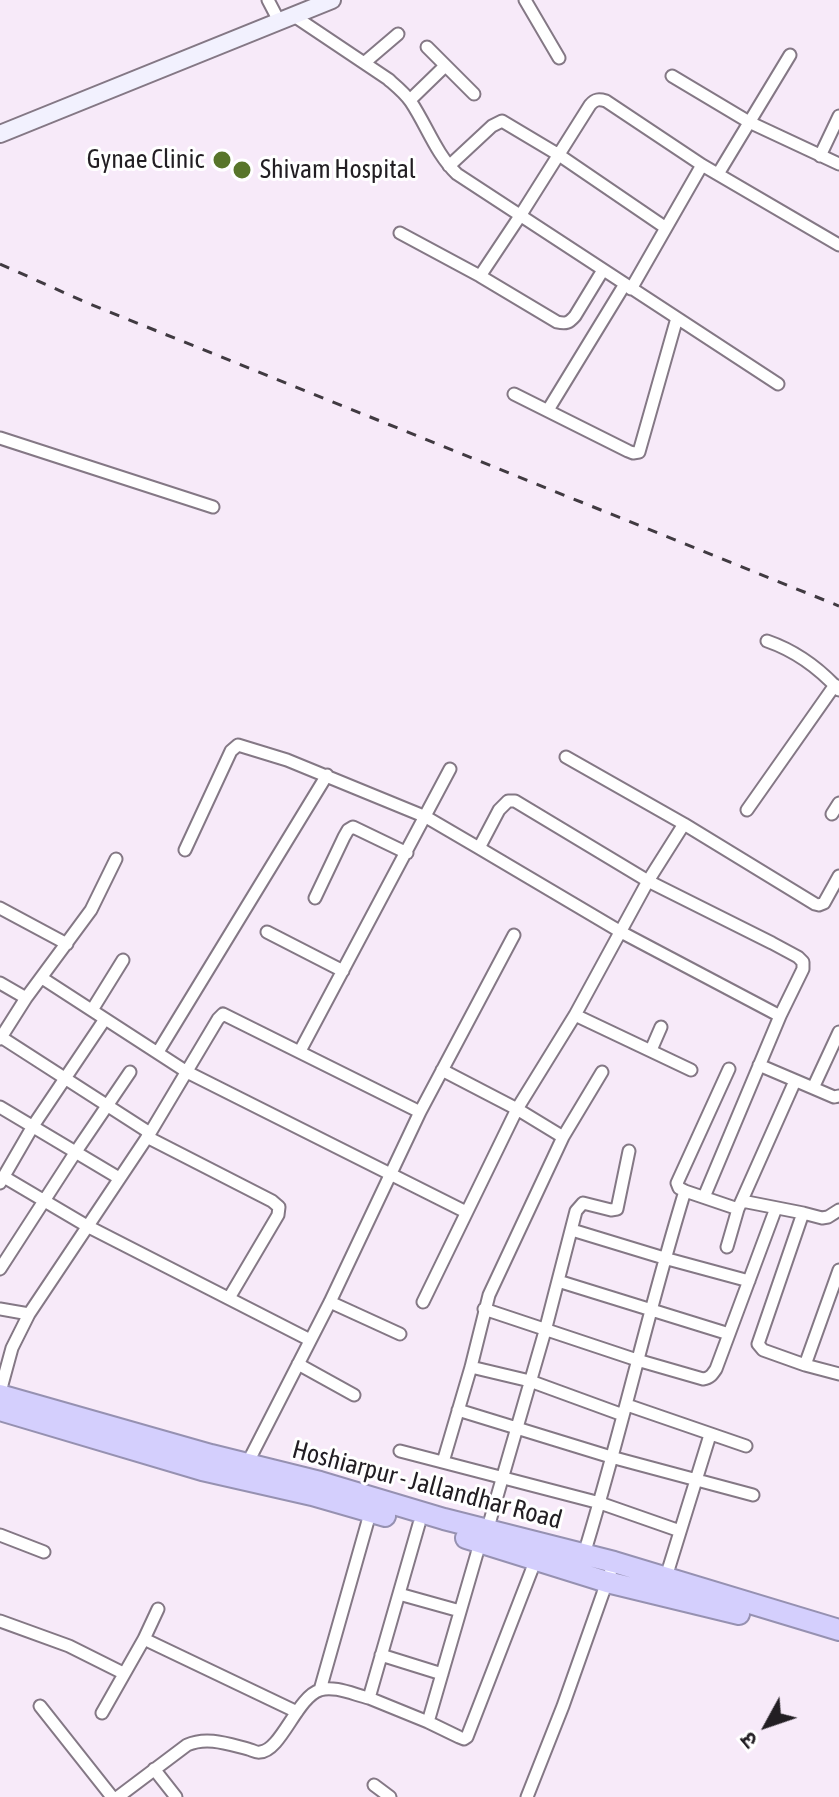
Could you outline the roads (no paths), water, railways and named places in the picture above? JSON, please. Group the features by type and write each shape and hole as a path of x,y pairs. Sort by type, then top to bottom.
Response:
{"highway":[{"name":"Hoshiarpur - Jallandhar Road","path":"0,1394 320,1482 372,1505 484,1537 584,1554 611,1572 666,1577 839,1630"},
{"path":"0,1410 202,1470 372,1505 419,1524 484,1537 536,1559 611,1572 839,1643"}],"main road":[{"path":"0,134 332,0"}],"street":[{"path":"268,0 287,18 388,79 410,100 449,166 457,174 778,384"},
{"path":"525,0 559,58"},
{"path":"364,63 398,34"},
{"path":"427,47 474,94"},
{"path":"718,174 790,55"},
{"path":"410,100 445,66"},
{"path":"672,76 749,122 839,164"},
{"path":"480,276 590,105 599,99 702,165 839,245"},
{"path":"820,156 839,116"},
{"path":"449,166 492,126 502,121 559,155 666,228"},
{"path":"548,410 666,228 702,165"},
{"path":"400,233 564,324 575,316 603,270"},
{"path":"514,394 628,451 639,452 677,318"},
{"path":"0,438 213,507"},
{"path":"747,810 837,688 810,663 785,647 767,641"},
{"path":"185,850 233,747 244,746 327,775 426,817 621,932 780,1016"},
{"path":"566,757 819,905 824,903 839,876"},
{"path":"300,1051 450,769"},
{"path":"158,1052 327,775"},
{"path":"479,848 499,810 508,801 515,801 648,881 802,959 803,969 704,1197"},
{"path":"423,1302 517,1109 575,1015 648,881 684,824"},
{"path":"315,898 344,837 353,827 407,853"},
{"path":"116,859 91,910 26,998 1,1038 149,1135 279,1207 278,1215 229,1298"},
{"path":"0,908 67,944"},
{"path":"267,932 343,971"},
{"path":"247,1464 330,1302 420,1112 514,935"},
{"path":"92,1010 123,960"},
{"path":"42,978 187,1072 466,1212"},
{"path":"0,983 26,998"},
{"path":"0,1394 12,1348 29,1314 149,1135 223,1014 420,1112"},
{"path":"575,1015 691,1070"},
{"path":"105,1019 33,1126 2,1180 310,1340"},
{"path":"651,1050 661,1027"},
{"path":"813,1088 839,1032"},
{"path":"759,1065 834,1097 839,1096"},
{"path":"729,1069 677,1186 704,1197 740,1205 776,1208 822,1218 839,1210"},
{"path":"442,1070 563,1137"},
{"path":"0,1269 130,1072"},
{"path":"443,1462 471,1367 484,1309 494,1284 563,1137 602,1072"},
{"path":"727,1247 740,1205 795,1081"},
{"path":"0,1107 119,1178"},
{"path":"428,1722 503,1477 576,1211 583,1203 617,1209 629,1151"},
{"path":"584,1554 685,1191"},
{"path":"484,1309 637,1360 708,1378 716,1369 776,1208"},
{"path":"803,1213 758,1344 763,1350 839,1374"},
{"path":"572,1230 749,1281"},
{"path":"805,1365 839,1270"},
{"path":"558,1281 729,1334"},
{"path":"330,1302 400,1334"},
{"path":"0,1309 29,1314"},
{"path":"298,1364 354,1395"},
{"path":"471,1367 530,1381 746,1446"},
{"path":"458,1410 611,1457 753,1495"},
{"path":"666,1577 710,1435"},
{"path":"400,1451 600,1503 680,1531"},
{"path":"320,1690 372,1505"},
{"path":"369,1698 419,1524"},
{"path":"0,1535 44,1552"},
{"path":"40,1706 115,1797 198,1740 222,1742 261,1753 268,1750 297,1712 320,1690 332,1689 369,1698 464,1739 536,1559"},
{"path":"527,1797 611,1572"},
{"path":"399,1594 460,1611"},
{"path":"102,1713 158,1609"},
{"path":"0,1621 69,1646 123,1673"},
{"path":"144,1639 297,1712"},
{"path":"381,1655 442,1674"},
{"path":"154,1769 176,1797"},
{"path":"374,1785 390,1797"}],"railway":[{"path":"0,264 85,302 839,606"}],"place":[{"name":"Gynae Clinic","path":"222,160"},
{"name":"Shivam Hospital","path":"242,170"}]}
